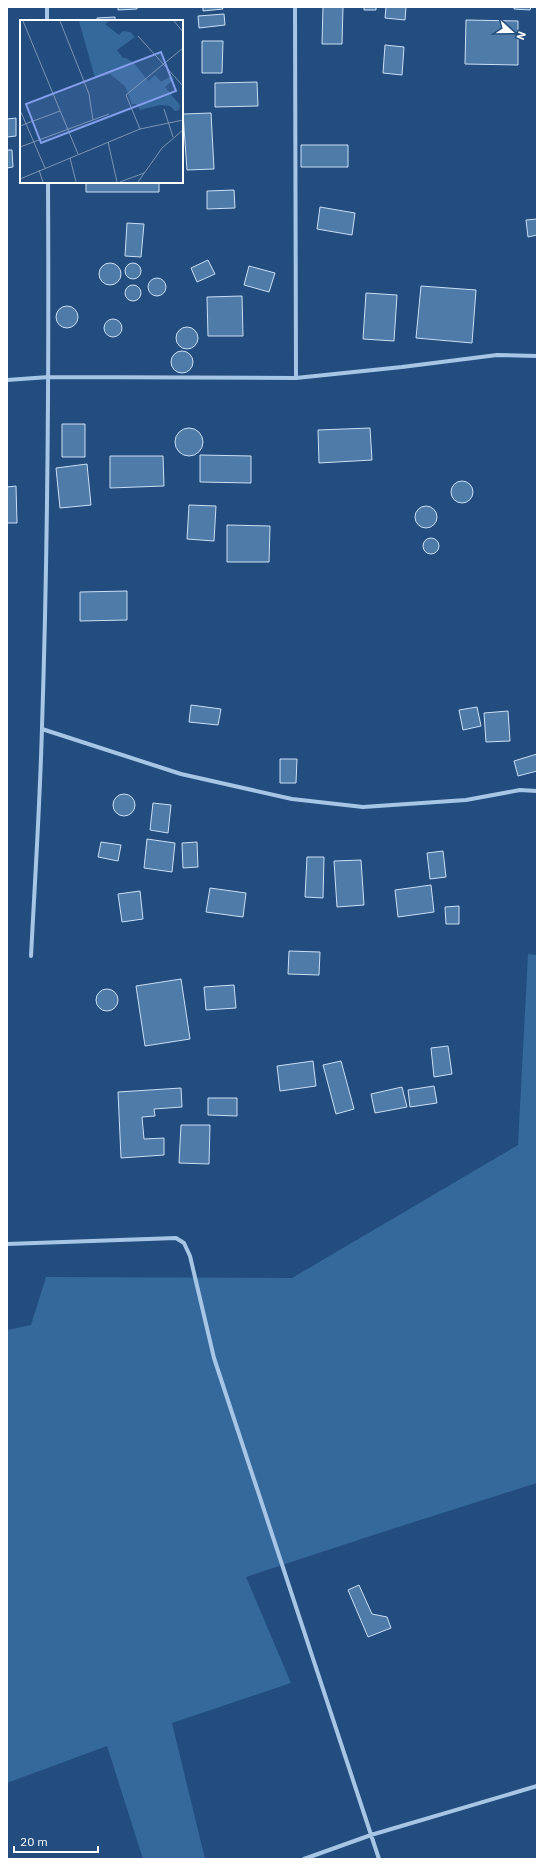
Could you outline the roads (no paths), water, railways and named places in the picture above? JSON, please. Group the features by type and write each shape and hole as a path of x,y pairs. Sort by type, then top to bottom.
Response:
{"street":[{"path":"47,7 47,20"},
{"path":"295,7 296,378"},
{"path":"31,956 42,728 49,377 48,183"},
{"path":"7,380 49,377 296,378 497,355 537,356"},
{"path":"42,728 182,774 292,800 363,807 466,800 520,790 537,791"},
{"path":"7,1244 176,1238 184,1243 190,1256 214,1358 379,1859"},
{"path":"304,1859 371,1835 537,1786"}]}
